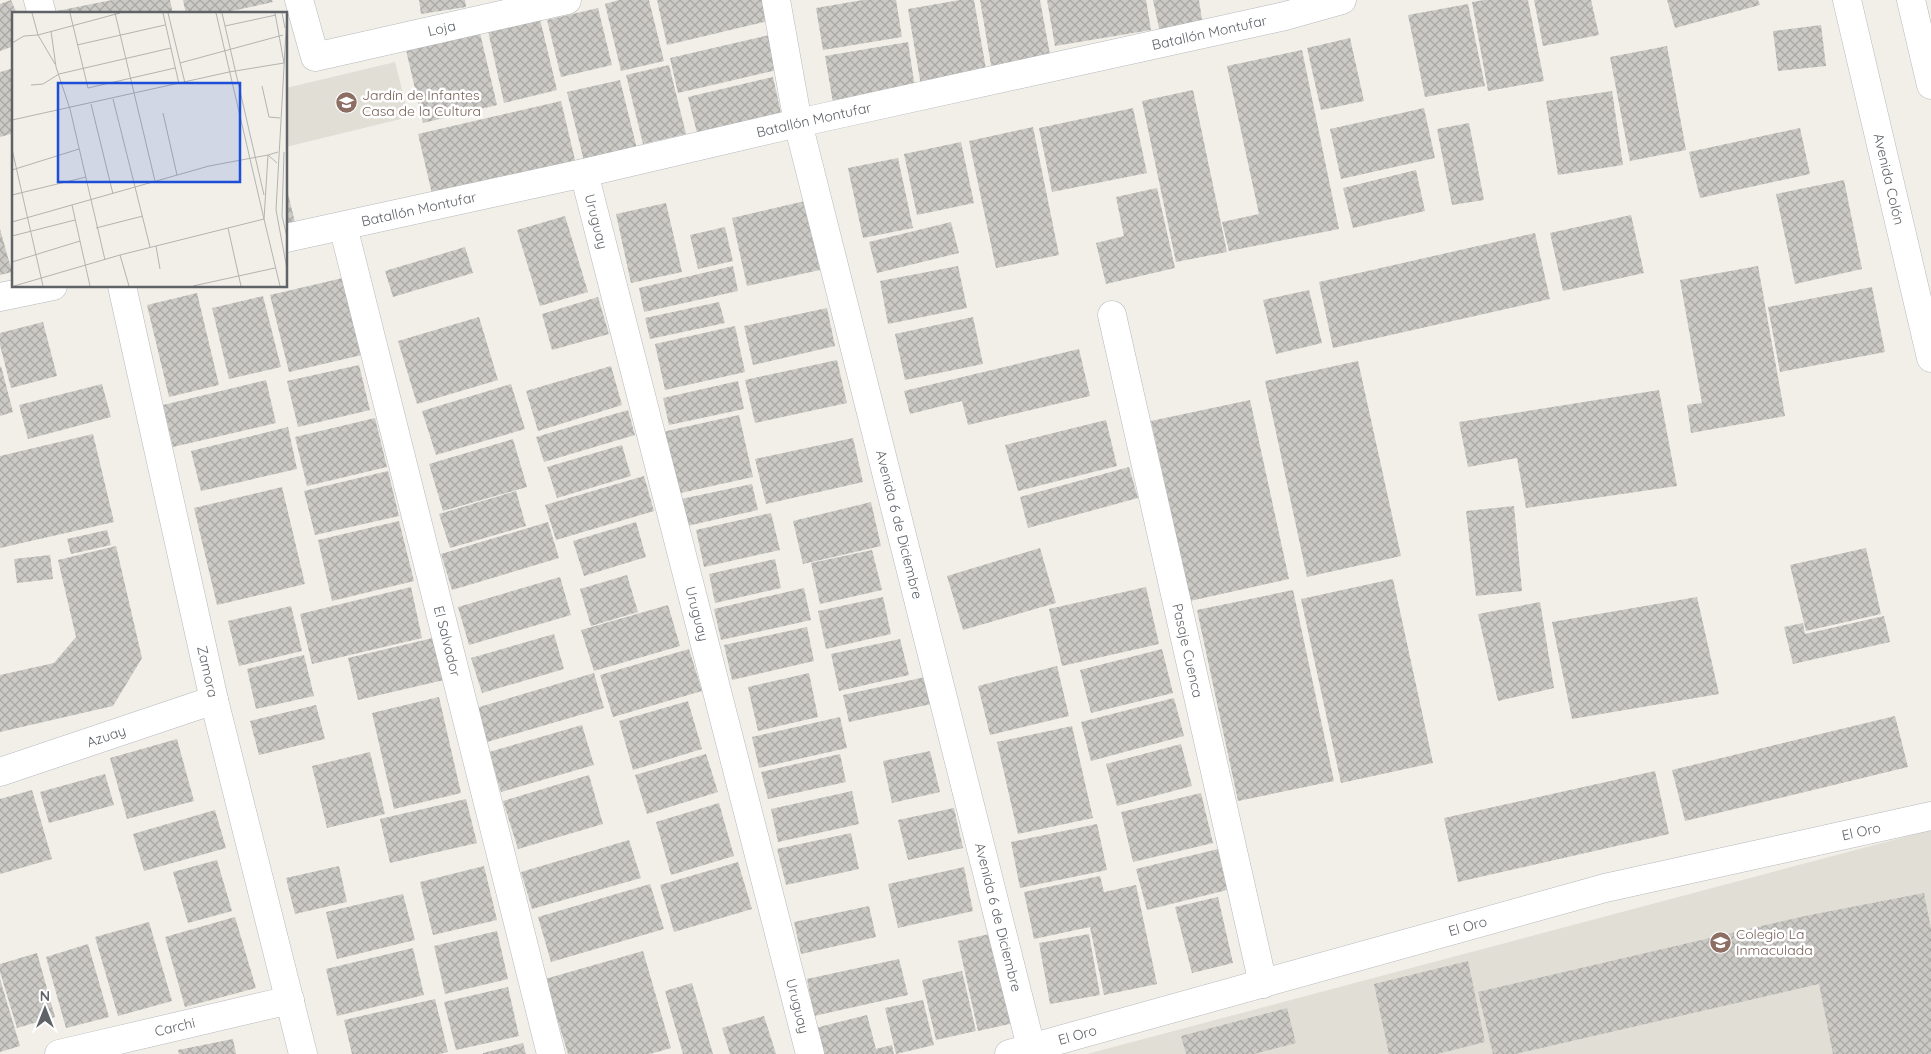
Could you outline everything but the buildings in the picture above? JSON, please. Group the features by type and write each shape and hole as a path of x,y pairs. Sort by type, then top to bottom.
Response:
{"street":[{"name":"Loja","path":"299,0 315,57 568,0"},
{"name":"Avenida 6 de Diciembre","path":"776,0 798,123 1020,1051"},
{"name":"Batallón Montufar","path":"288,238 584,173 1283,8 1342,0"},
{"name":"Avenida Colón","path":"1847,0 1931,358"},
{"path":"1911,0 1931,85"},
{"name":"Uruguay","path":"584,173 810,1054"},
{"name":"El Salvador","path":"343,226 551,1054"},
{"path":"0,297 43,288"},
{"name":"Zamora","path":"122,288 214,700 303,1054"},
{"name":"Pasaje Cuenca","path":"1112,315 1263,984"},
{"name":"Azuay","path":"0,772 214,700"},
{"name":"El Oro","path":"1020,1051 1605,888 1931,816"},
{"name":"Carchi","path":"59,1054 290,1000"}],"shaded area":[{"name":"Jardín de Infantes Casa de la Cultura","path":"395,62 409,117 288,147 288,88"},
{"name":"Colegio La Inmaculada","path":"1931,830 1931,1054 1087,1054"}],"place":[{"name":"Jardín de Infantes Casa de la Cultura","path":"346,103"},
{"name":"Colegio La Inmaculada","path":"1720,942"}]}
